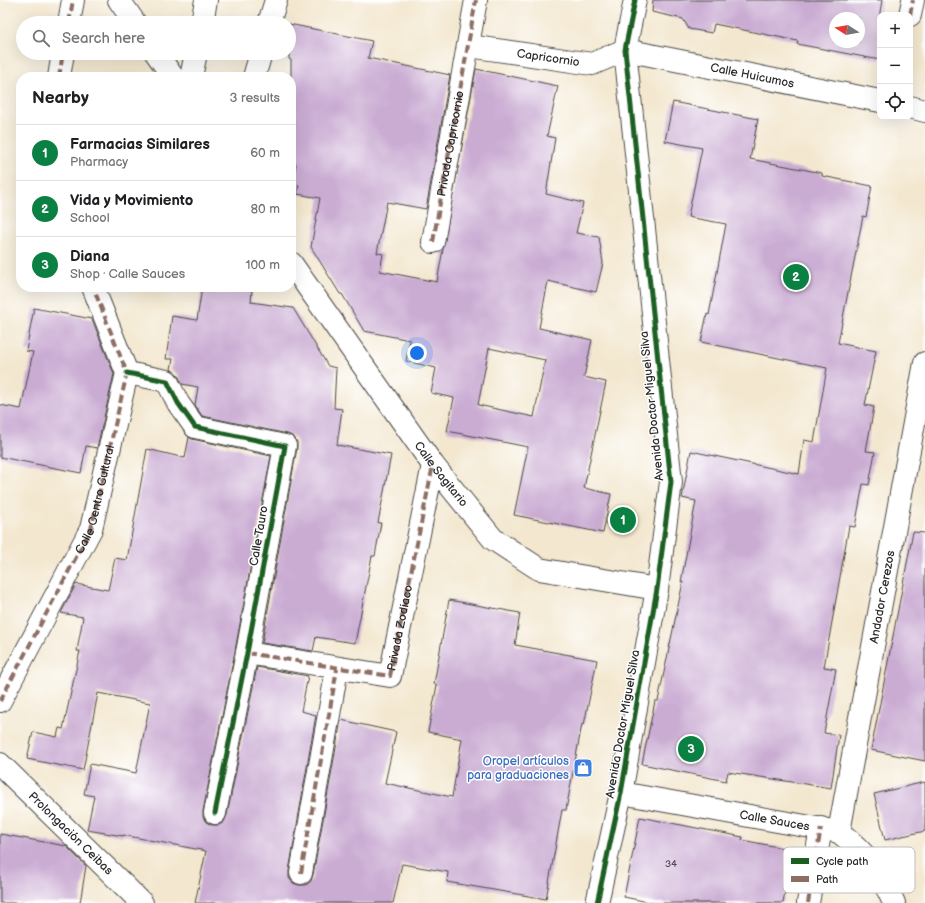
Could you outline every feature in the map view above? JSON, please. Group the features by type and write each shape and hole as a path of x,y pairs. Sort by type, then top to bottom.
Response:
{"street":[{"path":"70,16 73,0"},
{"path":"119,0 130,16"},
{"path":"203,16 206,0"},
{"path":"271,16 276,0"},
{"name":"Privada Capricornio","path":"433,242 476,0"},
{"name":"Avenida Doctor Miguel Silva","path":"597,903 621,793 657,589 671,482 625,50 635,0"},
{"path":"911,12 913,0"},
{"name":"Capricornio","path":"469,46 592,64 625,50"},
{"name":"Calle Huicumos","path":"625,50 877,100"},
{"path":"60,72 62,60"},
{"path":"161,60 169,72"},
{"path":"192,72 195,60"},
{"path":"255,72 259,60"},
{"path":"913,109 925,111"},
{"name":"Calle Sagitario","path":"296,270 433,465 493,539 539,569 657,589"},
{"path":"94,292 127,373"},
{"name":"Andador Cerezos","path":"825,847 830,830 925,363"},
{"name":"Calle Tauro","path":"127,373 167,381 178,403 195,427 285,446 247,653 215,813"},
{"name":"Calle Centro Cultural","path":"0,701 91,530 127,373"},
{"name":"Privada Zodiaco","path":"337,669 390,676 433,465"},
{"path":"247,653 337,669 301,873"},
{"name":"Prolongación Ceibas","path":"0,764 142,903"},
{"name":"Calle Sauces","path":"621,793 830,830 858,847"},
{"name":"Andador Cerezos","path":"808,903 811,893"},
{"name":"Calle Sauces","path":"889,893 894,903"}],"building":[{"path":"653,0 882,0 880,12 877,12 877,59 797,44 798,41 714,24 712,33 689,29 683,19 652,12"},
{"path":"296,25 372,41 368,58 450,75 426,209 387,202 377,253 383,254 380,271 437,282 476,69 558,86 547,136 555,138 546,194 583,203 576,233 599,237 603,263 596,292 548,281 539,328 592,340 584,377 606,382 584,488 611,494 603,533 514,515 528,447 447,431 454,398 431,393 436,368 406,361 410,340 364,331 311,247 320,198 297,194 299,185 296,185 296,72 291,72 291,60 296,60","holes":["489,348 545,360 534,417 478,405"]},
{"path":"673,102 758,119 750,159 822,173 822,176 872,186 866,217 863,216 838,343 876,351 865,405 874,407 866,451 875,452 869,485 863,484 855,527 849,526 824,667 836,669 824,733 839,735 831,788 728,772 726,781 642,764 655,701 658,701 683,582 681,582 696,501 682,498 691,451 799,474 804,440 814,442 827,368 701,342 707,314 709,315 726,224 688,217 702,148 665,141"},
{"path":"201,292 252,292 251,302 293,308 328,366 336,368 334,408 342,409 337,445 391,455 378,523 381,523 375,556 372,556 355,643 316,637 313,651 262,643 297,442 294,437 288,434 202,416 195,405 198,387 182,384 178,375 171,369 173,359 166,359 172,316 197,320"},
{"path":"34,308 92,319 114,374 97,448 86,446 81,473 0,457 0,405 21,409 33,352 26,351"},
{"path":"189,437 192,439 271,456 235,651 203,811 203,817 206,822 212,825 219,825 224,822 227,815 257,667 308,676 301,711 316,715 289,871 289,878 293,883 306,885 311,881 313,875 341,720 396,732 385,783 452,797 462,739 428,732 437,685 434,684 449,600 520,613 515,645 597,660 584,725 582,724 566,810 562,810 546,899 447,882 448,872 402,864 393,903 195,903 206,851 123,835 87,830 94,796 84,794 90,764 136,773 150,703 98,693 83,770 27,759 33,732 57,737 59,728 63,729 80,651 77,651 83,617 61,613 76,584 108,590 115,558 127,560 147,449 185,458"},
{"path":"913,532 925,533 925,761 871,750"},
{"path":"925,782 925,831 885,840 874,794"},
{"path":"640,817 743,837 742,840 783,848 783,893 785,893 783,903 653,903 624,897"},
{"path":"0,834 66,846 86,866 80,903 0,903"}],"marked path":[{"path":"70,16 73,0"},
{"path":"433,242 476,0"},
{"path":"911,12 913,0"},
{"path":"60,72 62,60"},
{"path":"0,701 91,529 127,373 95,292"},
{"path":"247,653 390,676 433,465"},
{"path":"301,873 337,669"},
{"path":"818,847 821,828"},
{"path":"808,903 810,893"}],"cycle path":[{"path":"597,903 621,793 657,589 671,482 625,50 635,0"},
{"path":"127,373 167,381 178,403 195,427 285,446 247,653 215,813"}],"place":[{"name":"Vida y Movimiento","path":"796,277"},
{"name":"Farmacias Similares","path":"623,520"},
{"name":"Diana","path":"691,749"},
{"name":"Oropel artículos para graduaciones","path":"583,768"}]}
